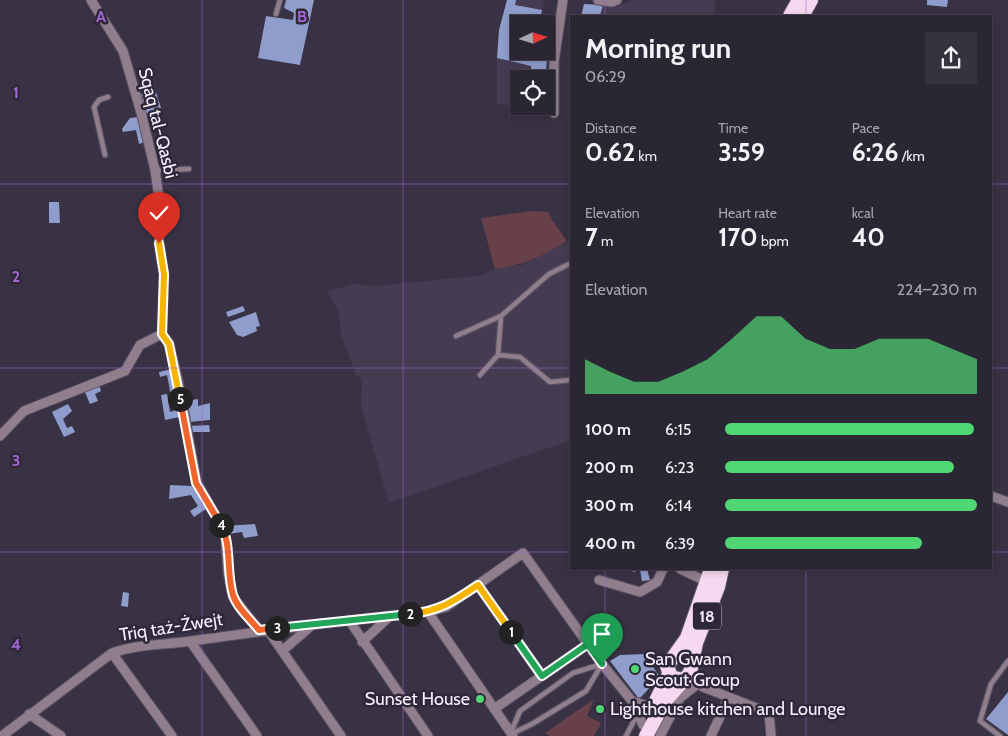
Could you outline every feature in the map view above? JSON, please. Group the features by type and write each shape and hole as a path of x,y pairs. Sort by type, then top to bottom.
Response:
{"highway":[{"path":"791,15 799,0"},
{"path":"803,15 811,0"},
{"name":"18","path":"641,727 687,681 696,643 718,587 722,570"},
{"name":"18","path":"641,727 655,704 669,674 667,666 687,638 709,575"},
{"path":"669,674 674,679 687,681 685,657 673,657"}],"street":[{"name":"Sqaq tal-Qasbi","path":"91,0 123,52 156,170 160,205 159,243 164,274 162,334 169,344 178,381 196,483 225,532 228,572 233,597 282,651 341,736"},
{"path":"554,70 563,0"},
{"path":"598,0 612,2 617,0"},
{"path":"0,436 24,411 124,371 140,345 162,334"},
{"path":"992,496 1008,502"},
{"name":"Triq taż-Żwejt","path":"2,736 112,653 132,646 190,641 263,630 428,612 446,607 522,553 588,644"},
{"path":"599,580 640,592 657,582 663,570"},
{"path":"685,570 709,575"},
{"path":"478,585 542,676"},
{"path":"428,612 510,732 501,736"},
{"path":"362,642 390,616"},
{"path":"349,620 362,642 428,736"},
{"path":"282,651 312,625"},
{"path":"190,641 257,736"},
{"path":"494,709 588,644 632,700 641,727"},
{"path":"112,653 172,736"},
{"path":"660,736 687,681 728,699 769,713 771,736"},
{"path":"711,736 728,699"},
{"path":"632,700 645,705 655,704"},
{"path":"29,714 61,736"}],"lane":[{"path":"276,14 280,0"},
{"path":"106,155 94,107 99,100 108,97"},
{"path":"156,170 189,169"},
{"path":"456,336 501,316 549,274 570,264"},
{"path":"480,374 498,356 501,316"},
{"path":"498,356 520,358 550,382 570,380"},
{"path":"1000,736 980,721 992,684 1008,661"},
{"path":"510,732 532,724 586,691 602,664"},
{"path":"510,732 520,711 573,673 602,664"},
{"path":"626,736 641,727"}],"shaded area":[{"path":"507,0 544,0 541,15 510,15 510,60 535,60 545,70 510,70 510,105 497,104 499,30"},
{"path":"632,0 715,0 714,15 600,15 603,5 623,4"},
{"path":"532,211 549,212 552,220 567,241 532,260 495,269 481,218"},
{"path":"570,241 570,440 389,503 361,405 362,379 356,375 341,334 338,311 327,291 354,284 373,286 478,276 495,269 522,265"},
{"path":"594,699 587,716 601,723 594,736 550,736 545,733"}],"building":[{"path":"286,0 314,0 300,65 258,58 266,16 293,20 294,13 284,8"},
{"path":"507,0 516,0 515,5 542,10 541,15 510,15 510,60 547,60 546,70 531,70 531,66 497,58 499,30"},
{"path":"927,0 948,0 947,7 927,5"},
{"path":"584,4 603,5 600,15 581,15"},
{"path":"154,86 162,111 147,115 139,95"},
{"path":"138,117 145,142 139,144 136,130 123,132 122,129 130,118"},
{"path":"49,202 59,202 60,223 49,223"},
{"path":"243,306 245,311 228,317 226,312"},
{"path":"256,312 260,326 256,327 257,331 243,337 237,335 229,322"},
{"path":"172,369 180,417 165,420 161,395 167,394 170,412 174,411 167,375 160,377 159,372"},
{"path":"99,384 101,391 95,394 98,401 90,404 84,390"},
{"path":"198,399 198,406 210,403 210,420 190,422 186,401"},
{"path":"68,404 72,411 63,419 67,428 72,426 75,432 64,437 52,412"},
{"path":"209,425 210,432 190,432 189,426"},
{"path":"170,485 192,486 206,509 194,517 190,511 198,506 191,495 169,499"},
{"path":"255,524 258,536 244,538 242,532 229,534 225,526"},
{"path":"640,570 647,570 650,580 642,581"},
{"path":"123,592 129,593 128,607 121,606"},
{"name":"San Gwann Scout Group","path":"644,654 660,677 639,699 610,661 620,655"},
{"path":"1008,692 1008,735 986,719"}],"place":[{"name":"San Gwann Scout Group","path":"635,669"},
{"name":"Sunset House","path":"480,699"},
{"name":"Lighthouse kitchen and Lounge","path":"600,709"}],"route":[{"path":"159,243 164,274 162,334 169,344 178,381 196,483 225,532 228,572 233,597 241,610 259,630 428,612 446,607 478,585 542,676 588,644 602,664"}]}
